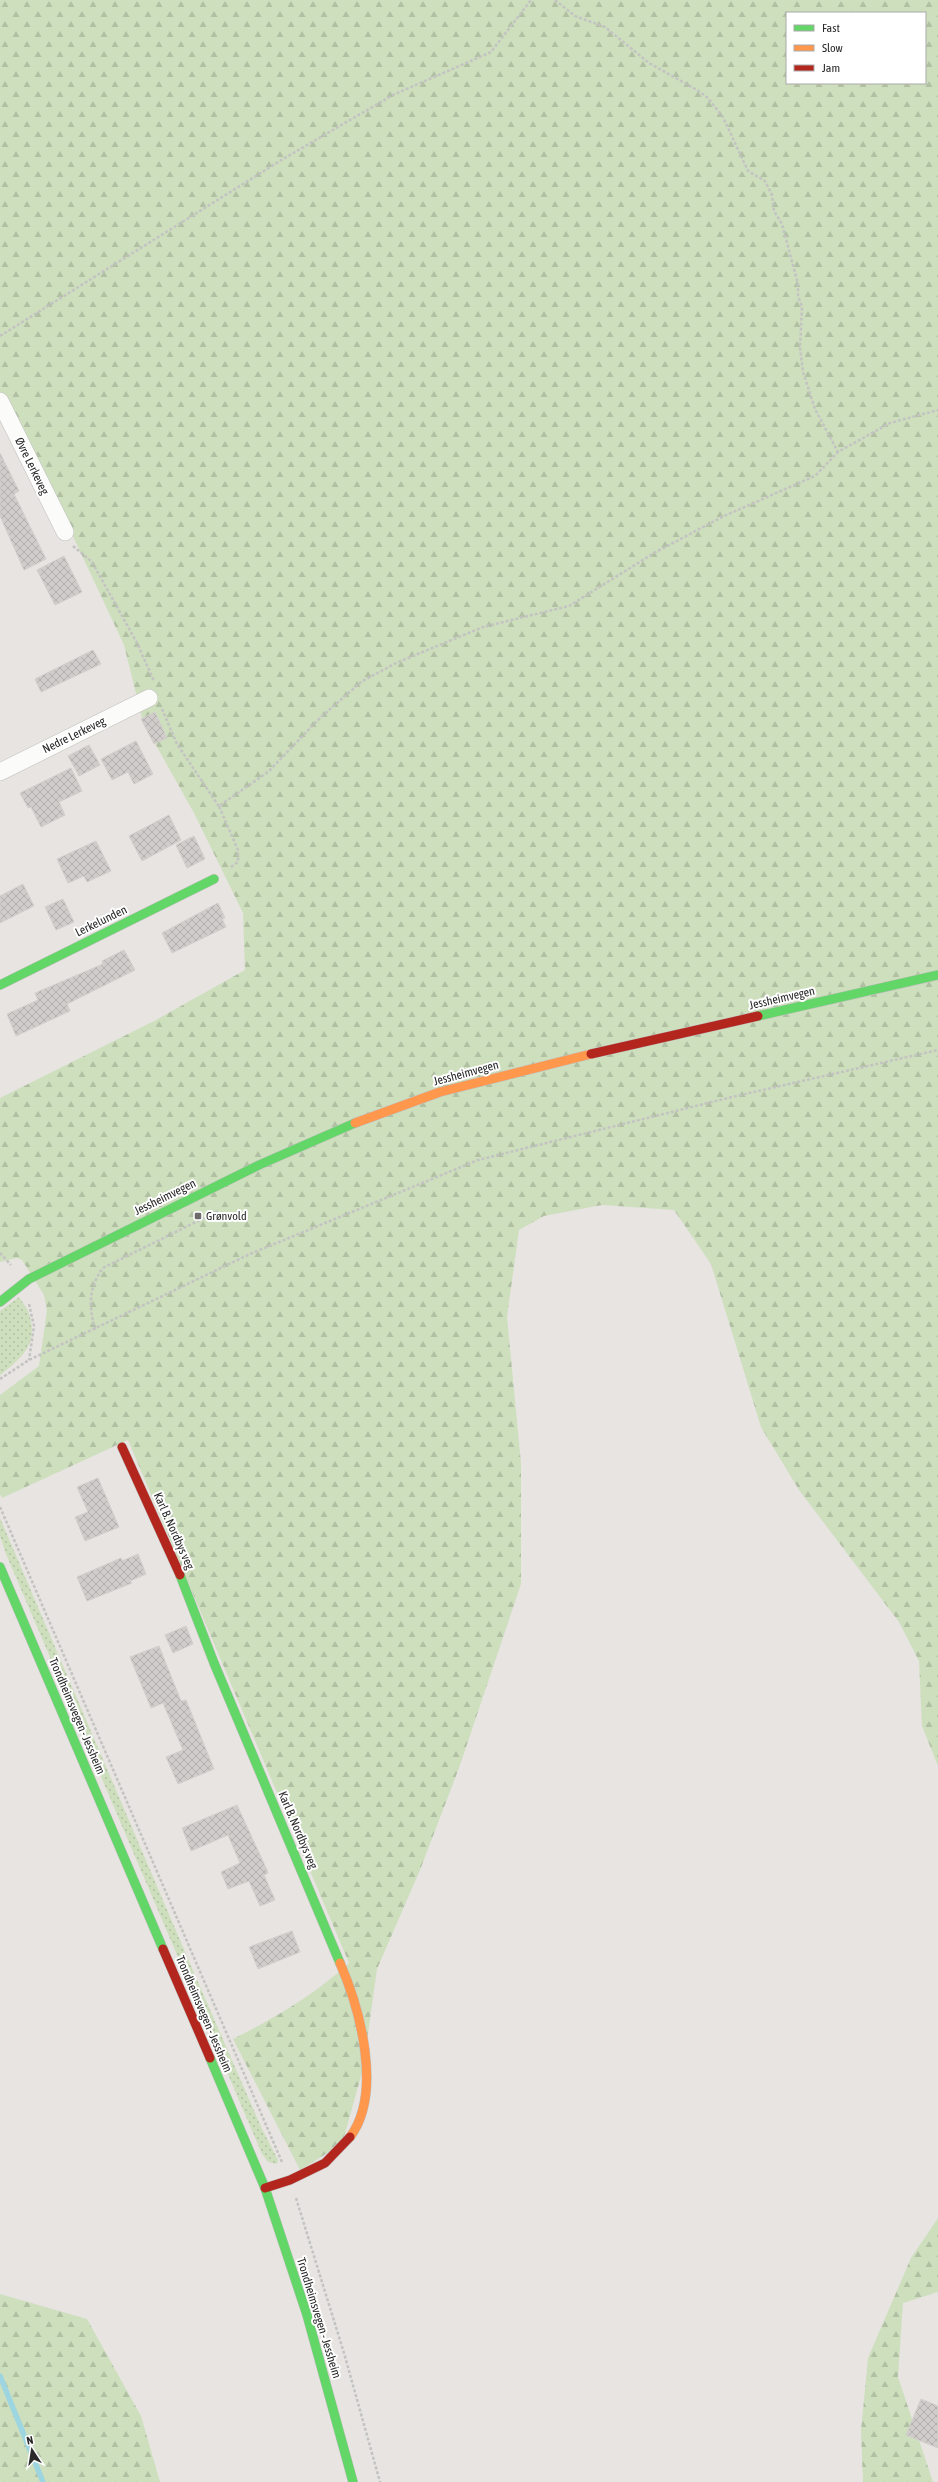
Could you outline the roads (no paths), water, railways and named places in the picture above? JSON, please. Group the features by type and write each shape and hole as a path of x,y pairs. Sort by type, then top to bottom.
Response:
{"main road":[{"name":"Lerkelunden","path":"0,985 214,879"},
{"name":"Jessheimvegen","path":"0,1302 29,1279 259,1165 344,1127 440,1092 569,1059 938,975"},
{"name":"Jessheimvegen","path":"7,1283 29,1279"},
{"name":"Karl B. Nordbys veg","path":"122,1447 178,1569 214,1663 352,1991 362,2031 366,2079 362,2114 351,2136 325,2163 290,2180 265,2188"},
{"name":"Trondheimsvegen - Jessheim","path":"0,1567 265,2188 307,2315 353,2482"}],"street":[{"name":"Øvre Lerkeveg","path":"0,401 65,532"},
{"name":"Nedre Lerkeveg","path":"0,772 155,696"}],"waterway":[{"path":"0,2376 43,2482"}],"place":[{"name":"Grønvold","path":"198,1216"}]}
